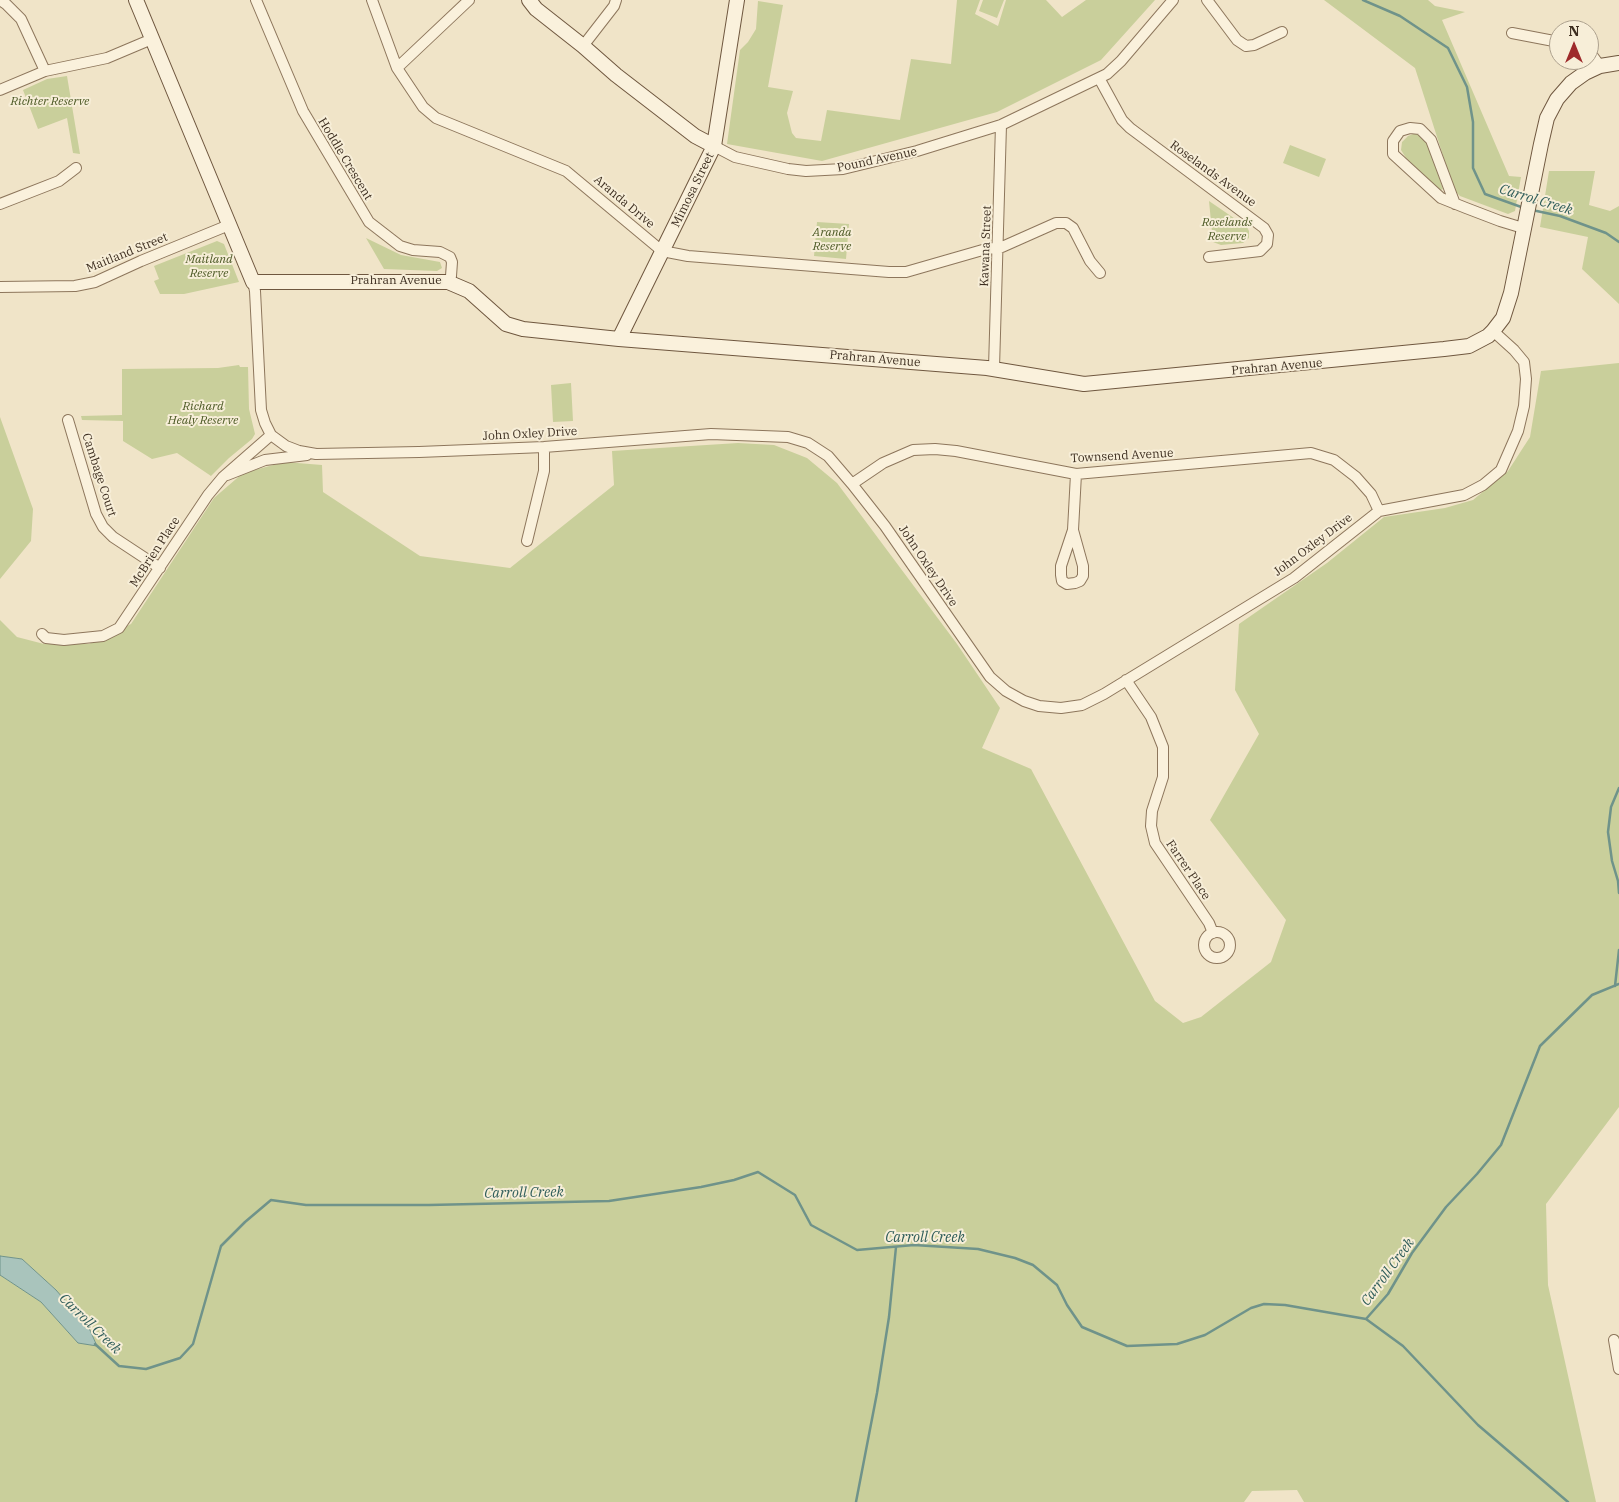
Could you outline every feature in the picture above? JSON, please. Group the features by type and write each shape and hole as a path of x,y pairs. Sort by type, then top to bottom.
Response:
{"street":[{"path":"0,0 21,19 45,71"},
{"path":"136,0 253,282 256,300 261,410 271,435"},
{"name":"Hoddle Crescent","path":"256,0 303,111 369,222 400,246 413,250 440,252 450,257 452,262 448,282"},
{"name":"Aranda Drive","path":"372,0 397,68 423,107 436,118 566,171 662,251 688,256 906,272 1002,247 1056,223 1066,223 1073,228 1090,261 1100,273"},
{"path":"397,68 469,0"},
{"name":"Pound Avenue","path":"529,0 536,9 616,75 687,130 735,157 788,169 806,171 843,169 917,152 1001,124 1099,78 1112,70 1173,0"},
{"path":"583,46 614,6 616,0"},
{"name":"Mimosa Street","path":"619,339 714,146 737,0"},
{"path":"1208,0 1237,40 1246,46 1254,45 1282,32"},
{"path":"1512,33 1549,40"},
{"path":"0,90 45,71 107,58 152,40"},
{"name":"Prahran Avenue","path":"253,282 448,282 469,292 499,319 514,327 619,339 994,368 1084,384 1444,350 1469,346 1493,331 1503,318 1511,293 1548,118 1557,99 1571,83 1585,73 1600,66 1619,63"},
{"name":"Roselands Avenue","path":"1099,78 1122,120 1130,128 1264,228 1268,235 1267,244 1260,251 1209,258"},
{"name":"Kawana Street","path":"994,368 1001,124"},
{"path":"1455,204 1431,140 1420,129 1410,128 1400,131 1393,141 1393,154 1441,198 1455,204 1500,221 1524,228"},
{"path":"0,204 59,181 76,168"},
{"name":"Maitland Street","path":"0,287 75,286 95,282 229,225"},
{"name":"John Oxley Drive","path":"271,435 293,449 316,454 544,447 711,434 788,436 808,442 828,456 885,526 990,677 1006,691 1024,701 1039,706 1061,708 1082,705 1104,694 1294,578 1378,511 1464,494 1483,486 1500,470 1518,431 1524,406 1526,379 1524,362 1493,331"},
{"name":"Cambage Court","path":"68,420 96,514 103,527 113,537 160,568"},
{"name":"McBrien Place","path":"42,634 46,638 64,640 103,636 119,628 208,495 223,476 271,435"},
{"path":"527,541 544,471 544,447"},
{"name":"Townsend Avenue","path":"852,484 883,463 913,450 935,449 956,451 1076,474 1311,453 1334,460 1356,477 1370,494 1378,511"},
{"path":"223,476 265,460 316,454"},
{"path":"1073,530 1076,474"},
{"name":"Farrer Place","path":"1126,680 1151,717 1163,747 1163,776 1152,811 1151,826 1155,843 1209,923 1212,934"},
{"path":"1614,1340 1619,1369"}],"green space":[{"path":"957,0 980,0 975,14 998,26 1006,0 1046,0 1062,17 1086,0 1155,0 1101,60 997,112 822,161 727,144 740,50 748,42 756,29 758,1 783,5 768,87 793,91 787,113 792,133 796,138 821,141 827,110 900,120 911,59 951,64"},
{"path":"983,0 1004,0 997,18 979,11"},
{"path":"1324,0 1428,0 1435,6 1465,12 1442,20 1509,176 1521,177 1515,211 1508,214 1460,196 1454,190 1415,68"},
{"name":"Richter Reserve","path":"67,76 80,154 73,153 67,118 38,129 23,90 47,79"},
{"path":"1416,133 1427,140 1443,189 1441,190 1437,189 1406,158 1401,150 1402,142 1408,136"},
{"path":"1290,145 1326,159 1319,177 1283,163"},
{"path":"1549,171 1595,171 1589,205 1610,211 1619,206 1619,304 1582,269 1588,237 1540,227"},
{"name":"Roselands Reserve","path":"1209,201 1247,227 1249,238 1243,243 1221,245 1213,242"},
{"name":"Aranda Reserve","path":"817,222 849,224 846,259 814,256"},
{"path":"366,238 401,255 440,262 442,268 437,271 384,269"},
{"name":"Maitland Reserve","path":"217,241 224,244 239,282 184,294 160,294 154,281 159,279 154,266"},
{"path":"1619,363 1619,1107 1546,1204 1548,1285 1596,1502 1304,1502 1297,1490 1252,1491 1244,1502 0,1502 0,1275 41,1302 78,1343 97,1345 89,1328 56,1290 22,1259 0,1256 0,620 17,637 44,644 89,644 131,624 214,498 243,473 285,462 322,465 323,492 420,556 510,568 614,485 612,451 738,443 774,445 807,458 837,483 957,644 1000,708 982,748 1031,769 1155,1001 1183,1023 1201,1017 1271,962 1286,920 1210,820 1259,734 1235,690 1239,624 1327,563 1384,517 1445,508 1473,500 1508,471 1530,437 1541,371"},
{"name":"Richard Healy Reserve","path":"239,365 240,367 248,367 249,409 255,434 252,439 211,476 177,453 152,459 123,441 123,421 82,420 81,416 122,415 122,369 218,368"},
{"path":"571,383 573,421 553,422 551,385"},
{"path":"0,417 33,509 31,541 0,579"}],"water":[{"path":"0,1256 22,1259 56,1290 89,1328 97,1346 78,1343 41,1302 0,1275"}],"waterway":[{"name":"Carrol Creek","path":"1363,0 1400,16 1448,48 1467,87 1473,122 1473,168 1485,194 1524,208"},
{"name":"Carrol Creek","path":"1532,210 1560,216 1606,233 1619,242"},
{"name":"Carrol Creek","path":"1619,788 1611,807 1608,832 1619,893"},
{"name":"Carrol Creek","path":"1615,986 1619,950"},
{"name":"Carroll Creek","path":"95,1344 119,1366 146,1369 180,1358 193,1344 221,1246 271,1200 306,1205 429,1205 609,1201 701,1187 734,1180 758,1172 795,1195 811,1225 857,1250 914,1245 978,1249 1015,1258 1033,1265 1057,1285 1067,1305 1082,1327 1127,1346 1177,1344 1205,1335 1251,1308 1264,1304 1285,1305 1366,1319 1388,1294 1412,1253 1446,1207 1501,1145 1540,1046 1592,995 1619,984"},
{"path":"856,1502 877,1393 889,1317 896,1247"},
{"path":"1366,1319 1403,1346 1478,1425 1568,1502"}]}
